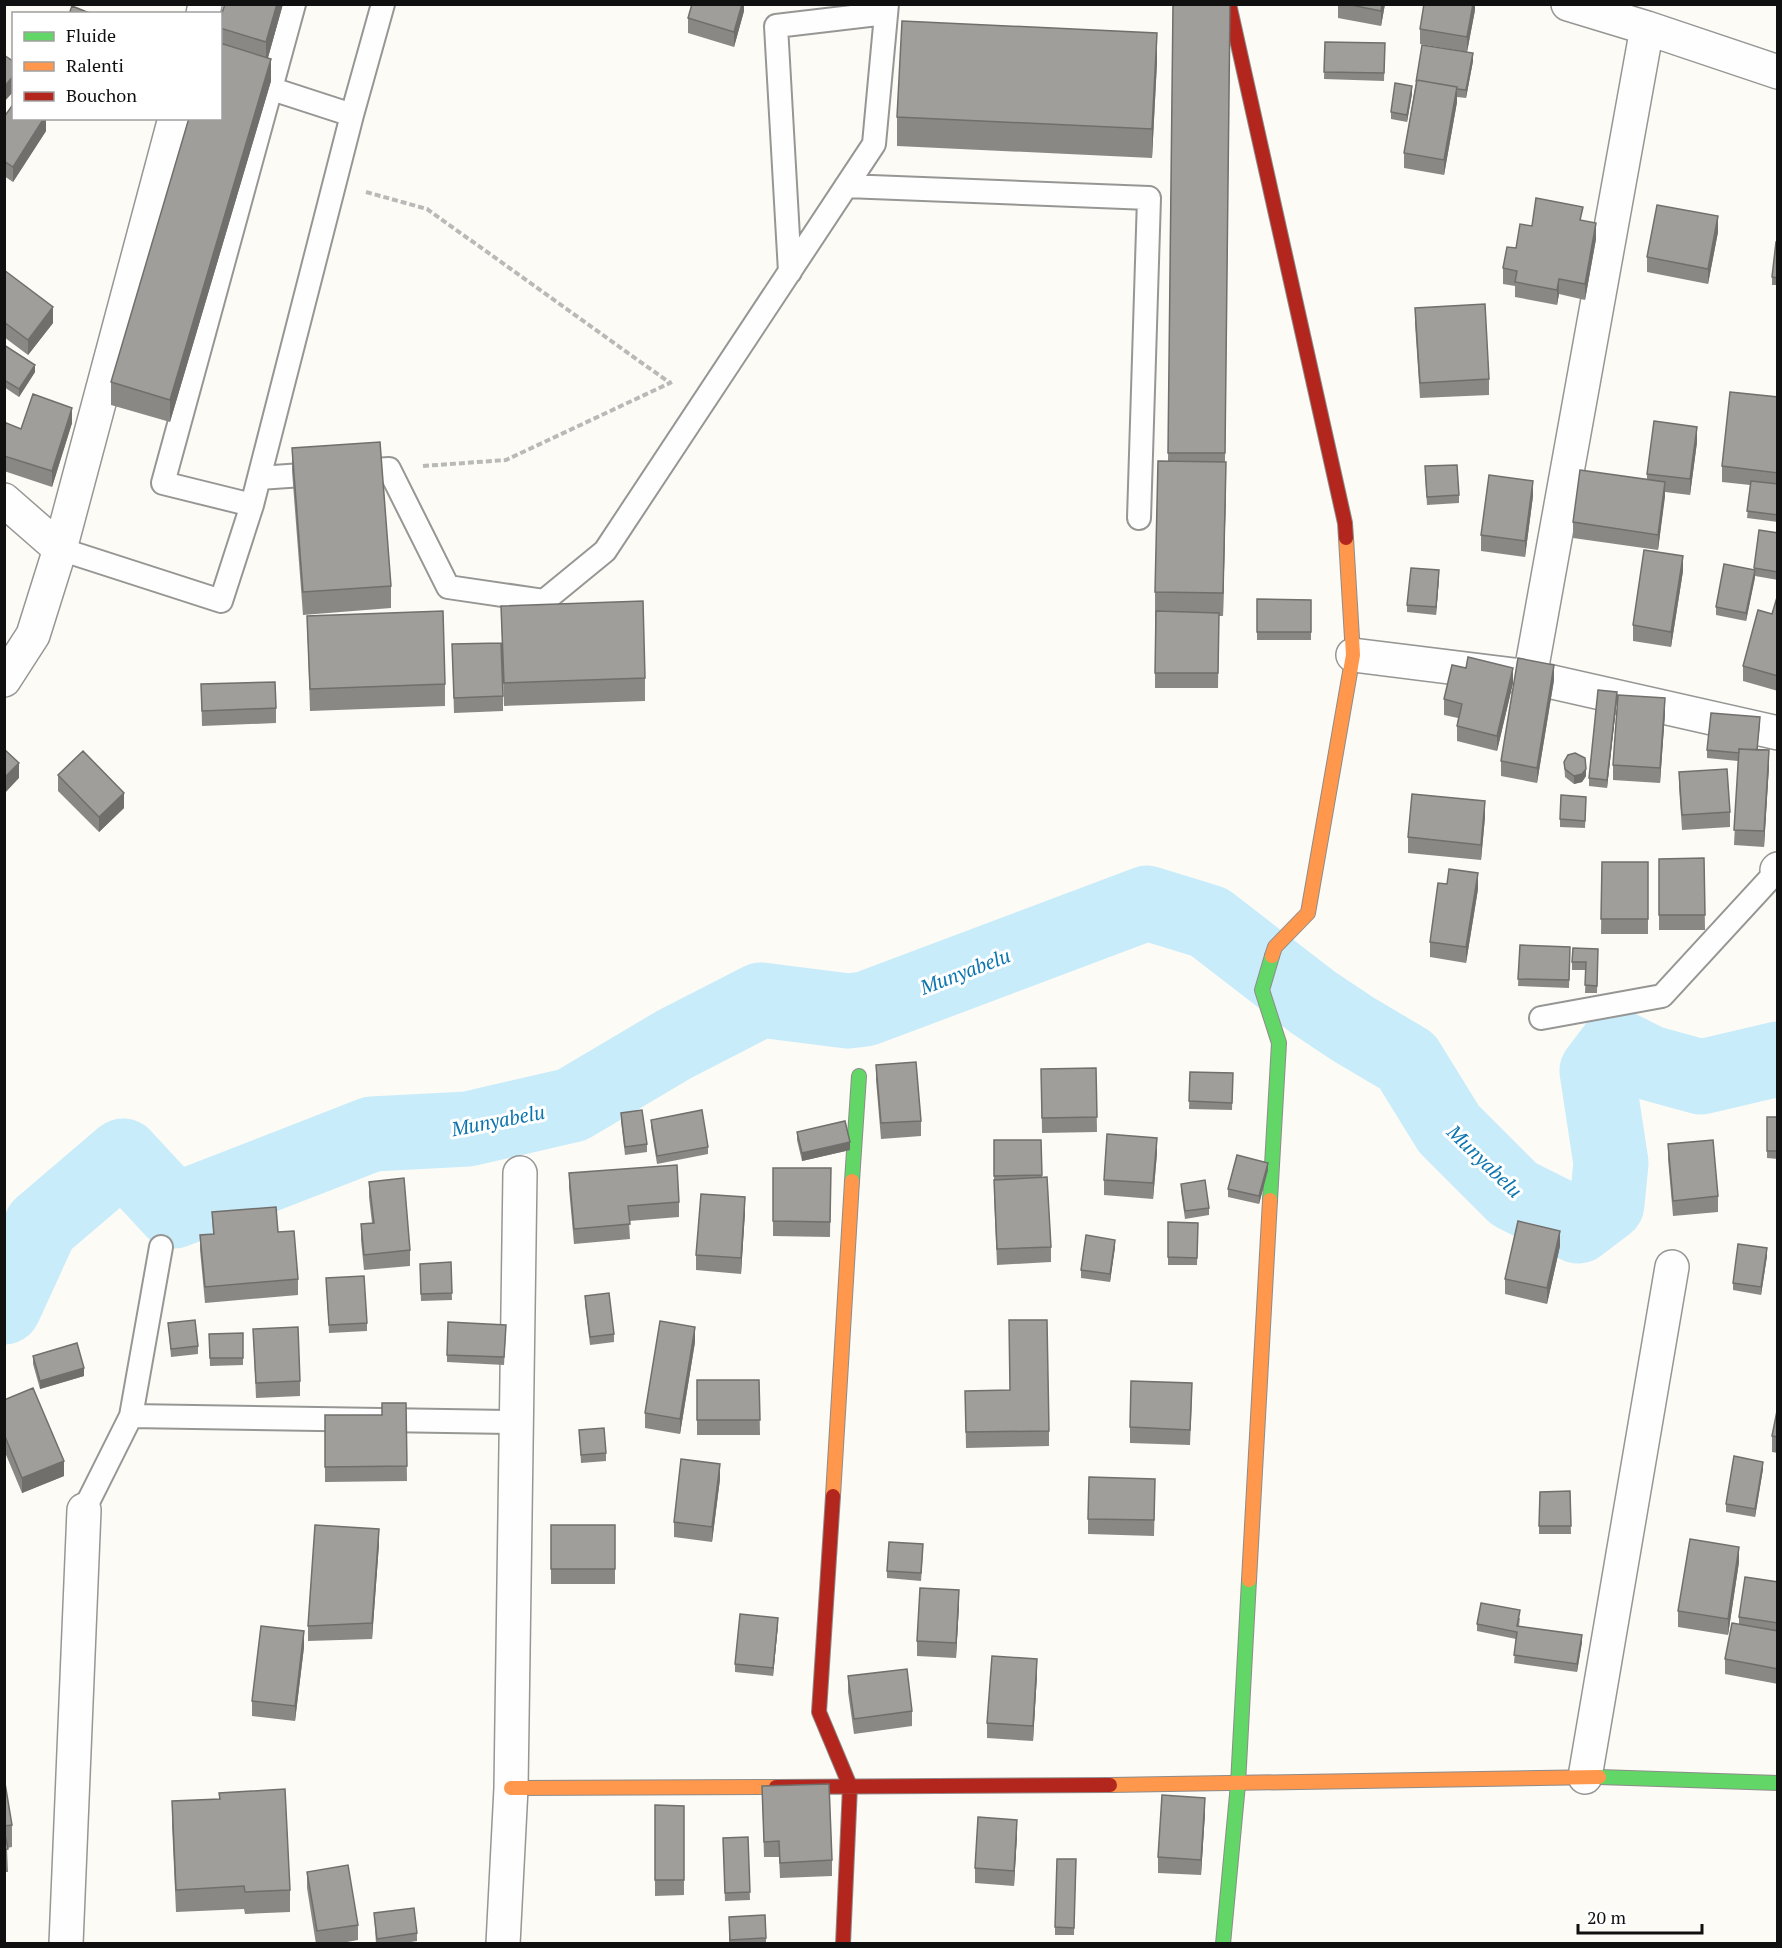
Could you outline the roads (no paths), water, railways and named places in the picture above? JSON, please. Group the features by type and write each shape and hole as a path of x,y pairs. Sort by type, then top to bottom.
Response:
{"street":[{"path":"1223,1944 1238,1784 1279,1043 1262,990 1275,947 1308,913 1353,655 1345,524 1229,4"},
{"path":"1579,6 1778,72"},
{"path":"1530,677 1647,28"},
{"path":"4,680 33,634 60,549 174,120"},
{"path":"4,500 60,549"},
{"path":"1353,655 1530,677 1778,733"},
{"path":"843,1944 850,1786 819,1712 859,1076"},
{"path":"503,1944 511,1788 520,1173"},
{"path":"1585,1777 1672,1267"},
{"path":"66,1944 84,1510"},
{"path":"511,1788 1238,1784 1585,1777 1778,1783"}],"lane":[{"path":"252,505 163,483 294,4"},
{"path":"60,549 221,601 252,505 334,183 383,4"},
{"path":"259,478 389,469 448,587 544,601 605,551 790,272 874,144 887,9 776,26 790,272"},
{"path":"222,73 352,115"},
{"path":"846,186 1149,198 1140,518"},
{"path":"1541,1018 1662,996 1777,869"},
{"path":"84,1510 131,1416 161,1246"},
{"path":"131,1416 517,1422"}],"waterway":[{"name":"Munyabelu","path":"4,1307 41,1226 123,1156 174,1211 372,1134 468,1129 572,1105 675,1044 761,1000 848,1011 865,1009 1147,903 1209,922 1314,1003 1407,1061 1449,1129 1514,1194 1578,1226 1607,1204 1611,1163 1597,1071 1616,1046 1650,1063 1701,1077 1778,1059"}]}
